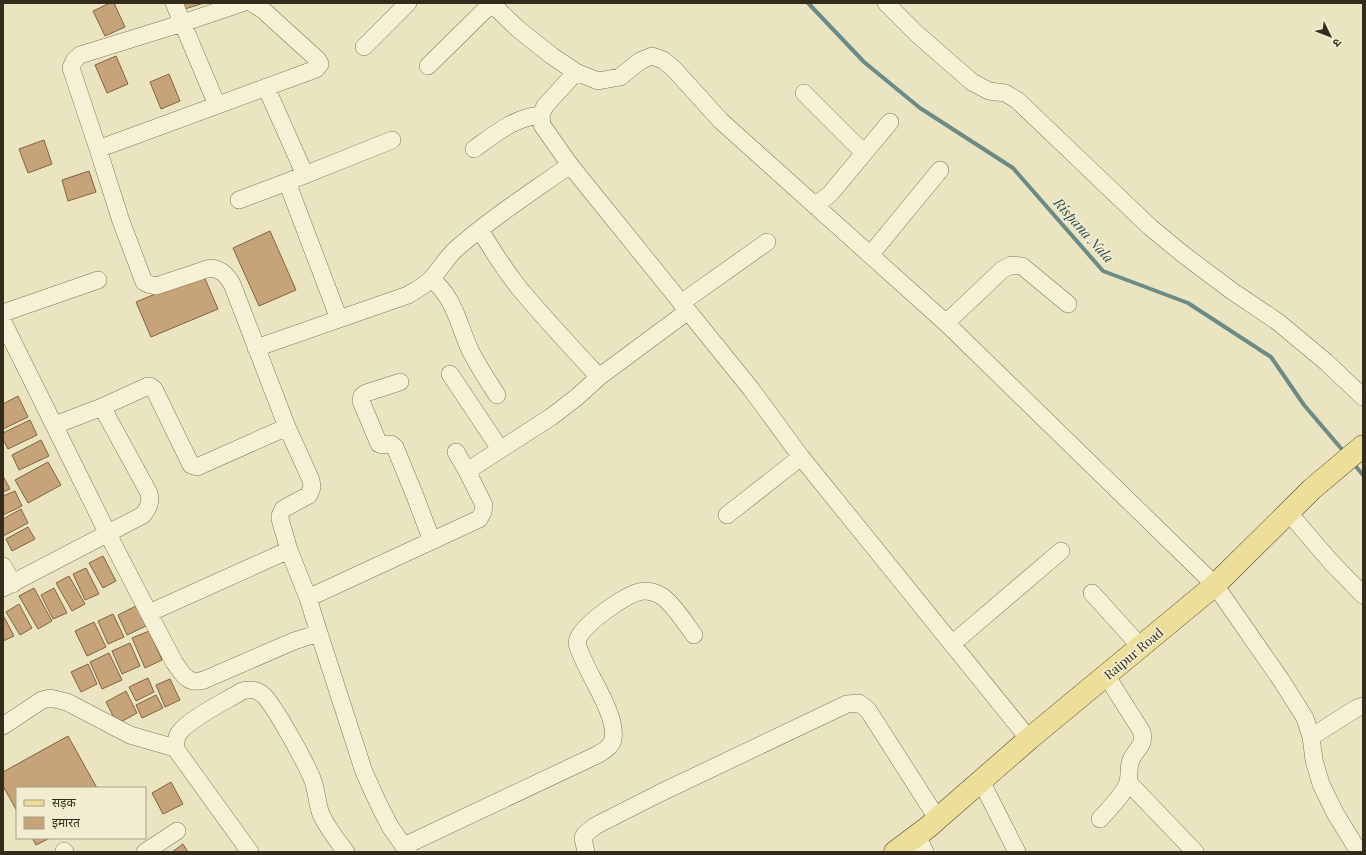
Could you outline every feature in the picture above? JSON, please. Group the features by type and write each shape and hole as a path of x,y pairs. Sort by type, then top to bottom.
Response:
{"main road":[{"name":"Raipur Road","path":"895,852 921,844 937,818 1029,739 1215,585 1312,489 1363,446"}],"street":[{"path":"174,3 216,105"},
{"path":"242,3 80,55 74,61 71,68 121,221 144,282 156,286 210,268 219,269 232,284 287,427 311,480 312,487 309,495 283,509 282,512 280,519 289,550 308,598 364,772 391,828 406,849 599,754 611,744 613,739 613,727 608,711 577,643 579,636 590,623 605,611 630,594 646,590 661,595 679,614 694,634"},
{"path":"98,149 316,69 320,64 318,60 263,10 252,3"},
{"path":"364,47 408,3"},
{"path":"428,66 492,3 518,29 552,56 576,72 598,81 620,77 640,61 652,56 663,60 673,68 721,121 815,206 871,254 946,323 1215,585 1281,680 1304,718 1311,737 1314,760 1321,784 1335,813 1359,852"},
{"path":"886,3 917,34 972,82 989,91 1005,93 1017,100 1150,227 1232,291 1278,322 1326,362 1363,397"},
{"path":"576,72 545,106 541,115 542,125 570,165 751,389 801,457 1029,739"},
{"path":"266,87 305,174"},
{"path":"804,93 864,153"},
{"path":"474,149 519,120 531,116 541,115"},
{"path":"815,206 830,194 890,122"},
{"path":"239,200 392,140"},
{"path":"256,348 408,295 421,288 431,279 441,264 454,250 570,165"},
{"path":"871,254 940,170"},
{"path":"287,182 339,319"},
{"path":"480,230 518,287 599,377"},
{"path":"467,471 551,416 577,397 684,307 767,242"},
{"path":"946,323 1002,270 1011,265 1022,266 1068,304"},
{"path":"431,279 439,284 446,294 471,351 497,395"},
{"path":"3,313 98,280"},
{"path":"3,322 108,534 174,662 187,679 193,682 204,680 294,641 319,633"},
{"path":"450,374 500,449"},
{"path":"400,382 366,393 362,396 362,401 379,444 391,444 395,447 432,541"},
{"path":"54,424 102,408 148,386 153,388 191,464 197,467 287,427"},
{"path":"3,566 8,586 108,534 143,514 150,505 148,493 102,408"},
{"path":"308,598 479,519 484,512 484,505 456,452"},
{"path":"727,515 801,457"},
{"path":"1288,512 1331,562 1363,595"},
{"path":"149,613 289,550"},
{"path":"952,644 1061,551"},
{"path":"1092,593 1140,646"},
{"path":"1100,819 1124,790 1128,782 1129,767 1132,758 1142,745 1143,739 1142,732 1106,675"},
{"path":"175,748 176,738 187,724 236,694 248,689 264,695 288,733 313,781 320,813 327,826 346,852"},
{"path":"3,726 42,700 50,698 66,702 130,735 175,748 250,852"},
{"path":"586,852 583,838 584,834 595,826 660,793 847,704 860,703 868,710 937,818"},
{"path":"1311,737 1357,708 1363,706"},
{"path":"981,781 1017,852"},
{"path":"1128,782 1195,852"},
{"path":"145,852 177,831"}],"building":[{"path":"110,3 114,3 125,27 105,36 93,11"},
{"path":"183,3 204,3 185,9"},
{"path":"116,56 128,84 107,93 95,65"},
{"path":"169,74 180,101 161,109 150,82"},
{"path":"44,140 52,164 28,173 19,149"},
{"path":"89,171 96,192 68,201 62,180"},
{"path":"270,231 296,290 259,306 233,248"},
{"path":"203,274 218,309 151,337 136,302"},
{"path":"18,396 28,417 3,429 3,404"},
{"path":"30,420 37,435 8,449 3,439 3,433"},
{"path":"41,440 49,456 19,470 12,455"},
{"path":"48,462 61,485 28,503 15,480"},
{"path":"3,476 10,489 3,492"},
{"path":"15,491 22,506 3,515 3,496"},
{"path":"21,509 28,523 3,536 3,519"},
{"path":"28,527 35,539 12,551 6,539"},
{"path":"103,556 116,581 103,588 89,563"},
{"path":"86,568 99,594 85,600 73,574"},
{"path":"69,576 85,604 72,611 56,583"},
{"path":"34,588 52,621 38,629 19,596"},
{"path":"54,588 67,613 53,619 41,595"},
{"path":"19,604 32,628 20,635 6,612"},
{"path":"136,606 146,626 127,635 118,615"},
{"path":"113,614 124,637 108,644 98,621"},
{"path":"3,615 14,636 3,641"},
{"path":"94,622 106,647 87,656 75,631"},
{"path":"149,631 162,660 145,668 132,638"},
{"path":"130,643 140,666 122,674 112,651"},
{"path":"109,653 122,680 102,689 90,662"},
{"path":"88,664 97,684 81,692 71,672"},
{"path":"148,678 154,692 136,701 129,687"},
{"path":"170,679 180,700 165,707 156,685"},
{"path":"126,691 137,713 117,724 106,702"},
{"path":"156,695 163,708 142,718 136,705"},
{"path":"68,736 96,787 16,787 16,809 3,786 3,772"},
{"path":"171,782 183,804 163,814 152,793"},
{"path":"33,839 48,839 36,845"},
{"path":"183,844 188,852 172,852"}],"waterway":[{"name":"Rispana Nala","path":"808,3 864,62 920,108 1013,168 1103,271 1188,303 1271,357 1304,405 1345,453"},
{"name":"Rispana Nala","path":"1353,463 1363,475"}]}
